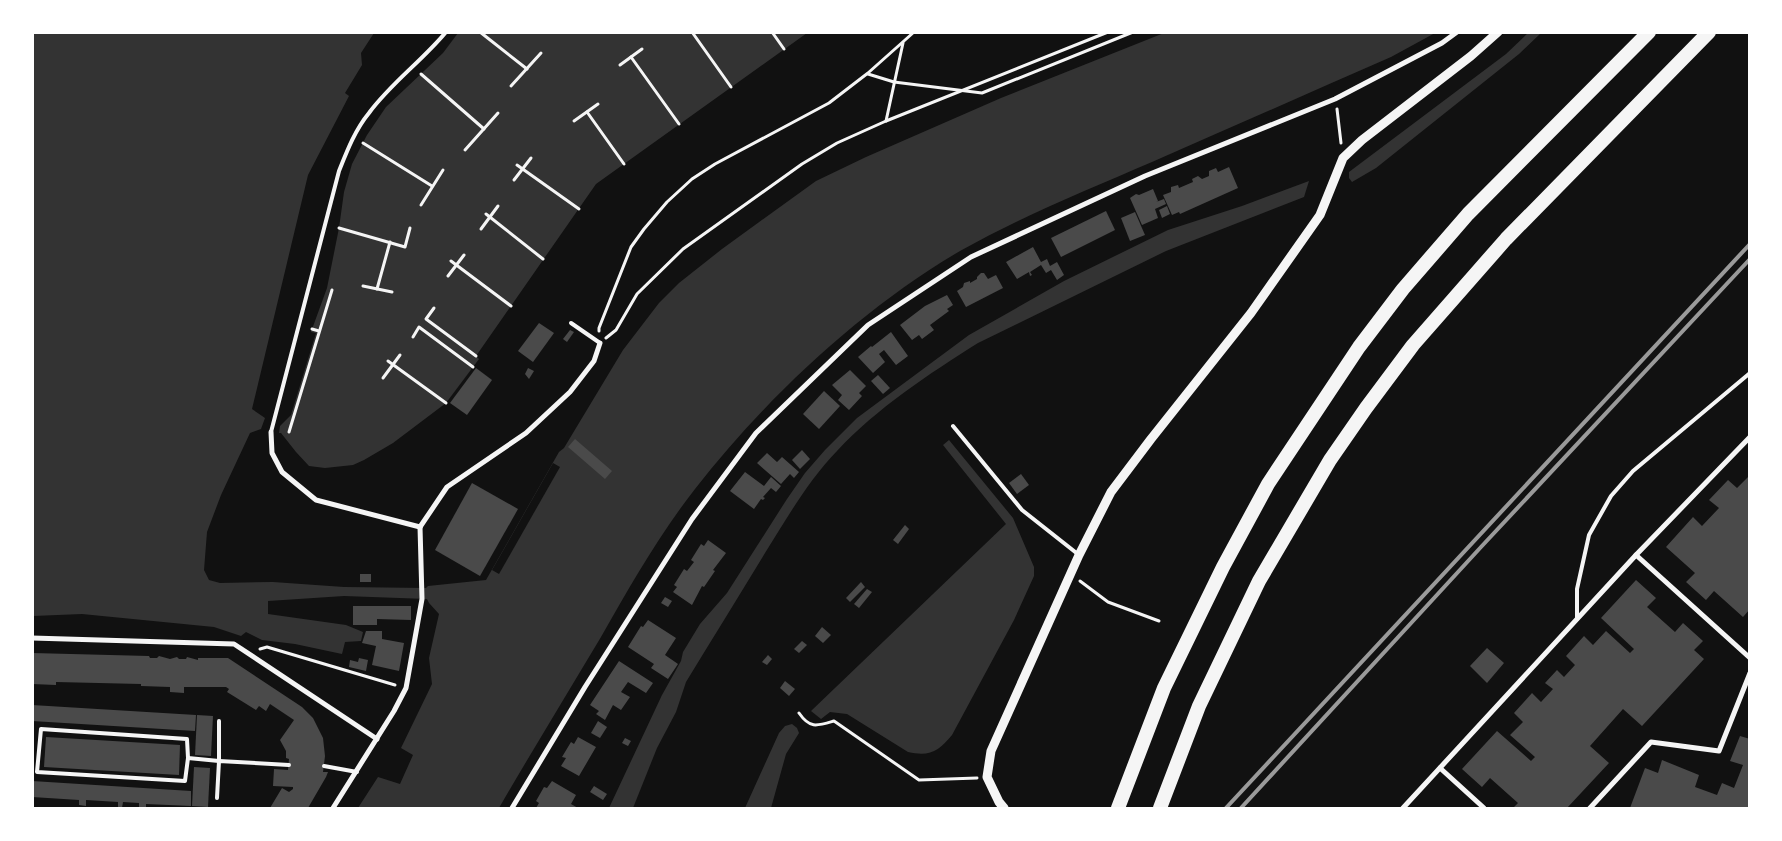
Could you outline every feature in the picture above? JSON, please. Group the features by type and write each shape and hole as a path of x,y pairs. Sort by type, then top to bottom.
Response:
{"highway":[{"path":"1118,808 1164,688 1223,567 1268,484 1359,347 1403,289 1468,214 1649,32"},
{"path":"1160,808 1199,706 1259,581 1330,460 1366,408 1413,345 1506,238 1709,32"}],"street":[{"path":"512,808 585,687 698,511 756,433 868,325 971,257 1145,176 1336,99 1442,43 1457,32"},
{"path":"1004,808 987,777 991,751 1079,555 1111,492 1150,439 1251,313 1320,215 1343,158 1362,140 1471,56 1498,32"},
{"path":"333,808 394,712 406,688 422,599 420,527 447,486 526,433 570,392 594,361 600,343"},
{"path":"271,432 272,453 282,472 316,500 420,527"},
{"path":"1403,808 1636,555 1750,437"},
{"path":"1636,555 1750,658"},
{"path":"32,638 234,644 377,739"},
{"path":"1590,808 1652,742 1719,751 1750,674"},
{"path":"1440,768 1484,808"}],"lane":[{"path":"271,432 337,180 352,140 368,113 446,32"},
{"path":"571,323 600,343"},
{"path":"1577,619 1577,589 1589,535 1611,496 1633,471 1750,373"},
{"path":"953,426 1022,510 1079,555"},
{"path":"217,798 219,721"},
{"path":"41,729 187,739 188,758 185,781 37,772 41,729"},
{"path":"188,758 218,762 288,765"},
{"path":"324,766 357,772"}],"path":[{"path":"480,32 527,68"},
{"path":"692,32 731,87"},
{"path":"772,32 784,49"},
{"path":"600,343 599,328 631,247 667,202 692,179 715,164 828,103 868,73 914,32"},
{"path":"600,343 616,330 637,294 683,249 802,164 837,143 886,121 1108,32"},
{"path":"868,73 894,82 982,93 1133,32"},
{"path":"886,121 903,42"},
{"path":"620,65 642,49"},
{"path":"512,86 541,53"},
{"path":"631,57 679,124"},
{"path":"421,74 484,129"},
{"path":"1336,99 1343,158"},
{"path":"574,122 598,104"},
{"path":"586,112 624,164"},
{"path":"465,150 498,113"},
{"path":"363,143 432,186"},
{"path":"514,180 531,158"},
{"path":"517,165 579,209"},
{"path":"421,205 443,170"},
{"path":"481,229 498,206"},
{"path":"486,214 544,259"},
{"path":"339,228 405,247 410,228"},
{"path":"377,289 390,242"},
{"path":"448,276 464,254"},
{"path":"451,261 511,306"},
{"path":"363,286 392,292"},
{"path":"289,432 332,290"},
{"path":"434,308 426,319 476,356"},
{"path":"413,337 419,327 473,367"},
{"path":"312,329 319,331"},
{"path":"383,378 400,355"},
{"path":"388,361 446,402"},
{"path":"1071,574 1108,602 1159,621"},
{"path":"248,654 267,647 406,688"},
{"path":"799,713 810,725 819,726 834,721 919,780 987,777"}],"shaded area":[{"path":"32,33 374,33 361,53 362,65 345,93 349,96 308,175 252,409 265,418 261,429 250,433 221,495 207,532 204,570 209,580 220,583 273,582 344,587 426,588 428,586 486,580 559,452 564,448 623,350 659,303 679,283 722,249 816,181 1001,98 1164,33 1435,33 1391,57 1007,226 960,251 923,274 851,328 784,389 752,422 695,489 645,561 499,808 358,808 378,777 400,784 413,755 401,748 432,684 429,658 439,614 427,599 344,596 268,601 268,614 346,625 363,632 361,641 345,642 342,654 295,644 262,640 246,632 241,636 214,627 82,614 33,616"},
{"path":"458,33 807,33 596,184 476,356 479,359 446,403 393,443 364,460 353,465 325,468 309,466 279,433 280,426 291,415 316,333 311,332 327,288 344,192 352,164 367,135 386,107 443,53"},
{"path":"1528,33 1541,33 1519,54 1376,168 1352,182 1349,178 1349,172 1506,54"},
{"path":"1309,181 1304,197 1166,251 978,343 922,379 869,420 837,451 807,487 686,682 676,712 657,748 633,808 609,808 662,695 681,661 683,652 700,624 727,593 805,473 857,418 969,335 1064,281 1168,230 1242,206"},
{"path":"949,440 1013,518 1034,567 1034,576 1014,620 952,735 938,749 922,754 908,752 847,714 830,712 821,719 811,711 1006,524 943,445"},
{"path":"792,724 799,733 786,754 771,808 745,808 779,733 785,726"}],"pier":[{"path":"553,463 560,467 499,574 492,570"}],"building":[{"path":"1229,167 1238,188 1180,214 1179,212 1172,215 1163,195 1171,192 1171,187 1178,185 1179,188 1193,182 1192,179 1198,176 1202,179 1209,176 1209,171 1216,168 1218,172"},
{"path":"1153,189 1158,201 1156,202 1164,199 1166,204 1155,209 1158,218 1142,225 1130,198 1136,194 1139,195"},
{"path":"1167,206 1170,214 1162,218 1159,210"},
{"path":"1106,211 1115,230 1061,257 1051,238"},
{"path":"1135,212 1145,235 1130,241 1121,218"},
{"path":"1033,247 1041,262 1047,259 1050,266 1057,262 1064,275 1057,280 1051,270 1046,273 1041,265 1030,272 1032,275 1030,276 1029,272 1017,279 1006,262"},
{"path":"981,273 984,273 988,279 996,275 1003,288 966,307 957,291 963,287 964,283 970,281 970,283 977,279"},
{"path":"947,295 953,305 947,309 949,311 930,325 934,330 922,339 919,335 912,340 900,325 925,306"},
{"path":"539,323 554,333 533,362 518,351"},
{"path":"570,330 574,332 567,342 563,339"},
{"path":"891,332 908,356 896,365 884,350 879,354 885,362 873,373 858,357"},
{"path":"476,368 492,380 467,415 450,403"},
{"path":"528,368 534,371 529,379 525,374"},
{"path":"850,370 866,386 859,393 862,396 849,410 838,400 842,395 832,385"},
{"path":"878,375 890,388 883,394 871,381"},
{"path":"824,391 840,406 819,429 803,414"},
{"path":"575,439 612,471 605,479 568,447"},
{"path":"802,450 810,459 800,469 792,460"},
{"path":"767,453 777,462 782,457 799,472 794,478 790,474 781,484 757,463"},
{"path":"745,472 764,486 771,477 781,486 776,492 771,488 763,497 765,498 761,499 754,509 730,491"},
{"path":"1021,474 1029,485 1017,494 1009,483"},
{"path":"1750,475 1750,609 1743,617 1714,591 1706,600 1686,582 1695,573 1666,547 1693,517 1702,526 1719,508 1709,500 1728,480 1737,488"},
{"path":"472,483 518,509 480,576 435,550"},
{"path":"905,525 909,529 898,544 893,540"},
{"path":"708,540 726,553 713,570 715,571 704,587 702,586 692,605 673,592 677,587 674,585 684,569 687,571 694,562 691,560 701,544 704,546"},
{"path":"360,574 371,574 371,582 360,582"},
{"path":"1636,580 1656,598 1647,607 1675,632 1683,623 1703,641 1694,650 1704,659 1642,726 1623,709 1590,746 1609,763 1567,808 1513,808 1518,803 1490,778 1482,787 1462,769 1497,731 1531,761 1535,757 1510,735 1523,722 1514,713 1532,693 1541,702 1553,689 1545,683 1557,670 1564,677 1575,665 1566,656 1584,636 1593,645 1606,631 1630,653 1634,649 1601,618"},
{"path":"861,582 865,587 850,602 846,598"},
{"path":"867,589 872,592 859,608 854,604"},
{"path":"665,597 672,601 668,607 661,603"},
{"path":"353,606 411,606 411,620 377,619 377,625 353,625"},
{"path":"648,620 676,638 665,655 678,664 668,679 651,668 654,664 628,647 641,626 643,627"},
{"path":"822,627 831,635 823,643 815,636"},
{"path":"366,631 382,631 382,639 404,643 399,671 372,665 376,646 362,643"},
{"path":"802,641 807,645 799,653 794,649"},
{"path":"1487,648 1504,663 1487,683 1470,666"},
{"path":"32,653 149,656 150,658 157,658 159,656 170,659 177,657 179,659 186,659 187,657 198,660 198,658 228,658 302,707 313,718 323,738 325,756 323,772 328,772 326,777 308,808 270,808 282,788 289,792 293,789 293,787 273,786 274,769 288,770 289,759 286,758 286,751 280,740 294,720 270,704 266,711 259,706 256,710 227,692 229,689 226,687 184,687 184,693 170,692 170,687 141,686 141,684 56,682 56,685 32,684"},
{"path":"768,655 772,659 767,665 762,662"},
{"path":"359,658 368,660 366,671 349,667 350,660 358,662"},
{"path":"619,661 653,683 646,693 628,682 621,692 630,697 621,710 613,705 605,720 596,714 599,711 590,705"},
{"path":"785,681 795,689 789,696 780,688"},
{"path":"32,705 196,715 195,731 32,721"},
{"path":"197,715 213,716 211,756 195,755"},
{"path":"598,721 607,727 600,738 591,733"},
{"path":"1740,736 1750,739 1750,808 1630,808 1645,768 1658,773 1662,760 1699,775 1695,787 1717,795 1722,783 1734,788 1743,765 1730,761"},
{"path":"46,737 180,745 179,775 44,767"},
{"path":"578,737 596,747 579,776 561,766 566,758 562,757 571,742 574,744"},
{"path":"625,738 631,741 628,746 622,743"},
{"path":"194,767 210,768 208,807 192,806"},
{"path":"32,781 191,791 191,806 146,804 146,808 139,808 139,803 123,802 122,808 118,808 118,802 86,800 86,806 79,805 79,800 32,797"},
{"path":"552,781 576,795 571,804 578,808 536,808 539,803 536,801 544,787 547,788"},
{"path":"594,786 607,794 603,800 590,792"}],"railway":[{"path":"1226,808 1750,244"},
{"path":"1241,808 1750,259"}]}
